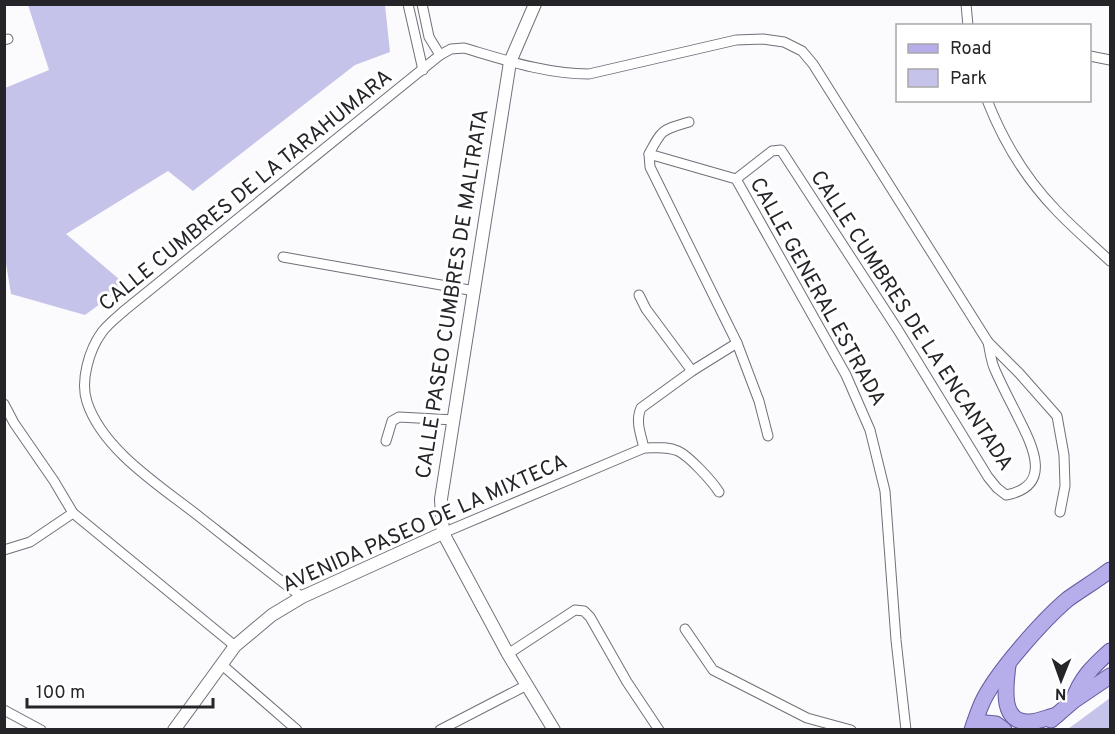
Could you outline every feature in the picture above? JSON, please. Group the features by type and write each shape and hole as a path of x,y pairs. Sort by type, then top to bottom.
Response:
{"main road":[{"path":"1004,729 996,724 973,726 982,702 1008,665 1050,615 1069,598 1110,570"},
{"path":"1073,701 1079,684 1110,651"},
{"path":"1008,665 1006,703 1014,717 1019,721 1030,722 1057,715"},
{"path":"1040,729 1073,701 1110,675"}],"street":[{"path":"408,4 423,70"},
{"path":"422,4 429,37 440,55"},
{"name":"CALLE PASEO CUMBRES DE MALTRATA","path":"443,533 441,499 510,62 535,4"},
{"path":"966,4 968,24"},
{"name":"CALLE CUMBRES DE LA ENCANTADA","path":"510,62 569,74 589,74 736,40 763,39 784,42 802,51 813,64 988,342 1057,416 1064,455 1065,486 1060,512"},
{"name":"CALLE CUMBRES DE LA TARAHUMARA","path":"302,597 142,471 103,433 86,400 85,381 89,361 102,333 133,303 440,55 451,49 464,48 510,62"},
{"path":"1091,56 1110,60"},
{"path":"988,102 1026,174 1056,211 1110,261"},
{"path":"688,122 664,129 658,136 649,157 650,167 737,343 761,408 768,436"},
{"name":"CALLE CUMBRES DE LA ENCANTADA","path":"736,179 772,151 781,150 898,330 988,477 1006,495 1027,487 1036,463 1032,445 993,367 988,342"},
{"name":"CALLE GENERAL ESTRADA","path":"649,157 736,179 846,375 870,430 885,491 896,640 906,729"},
{"path":"283,257 475,291"},
{"path":"639,295 646,309 692,371"},
{"path":"644,448 638,423 641,408 692,371 737,343"},
{"path":"4,404 73,513 235,646"},
{"path":"386,441 392,421 399,417 454,420"},
{"name":"AVENIDA PASEO DE LA MIXTECA","path":"177,728 235,646 272,615 302,597 443,533 644,448 666,448 680,452 719,492"},
{"path":"4,550 30,542 73,513"},
{"path":"443,533 508,654 554,729"},
{"path":"508,654 575,610 584,611 590,617 627,682 660,729"},
{"path":"685,628 713,670 807,718 850,729"},
{"path":"221,664 297,729"},
{"path":"440,729 527,685"},
{"path":"4,710 41,729"}],"green space":[{"path":"28,5 385,5 390,52 355,65 193,191 168,171 66,234 126,285 85,315 11,294 4,251 5,88 49,70"},
{"path":"1110,698 1110,729 1068,729"}]}
